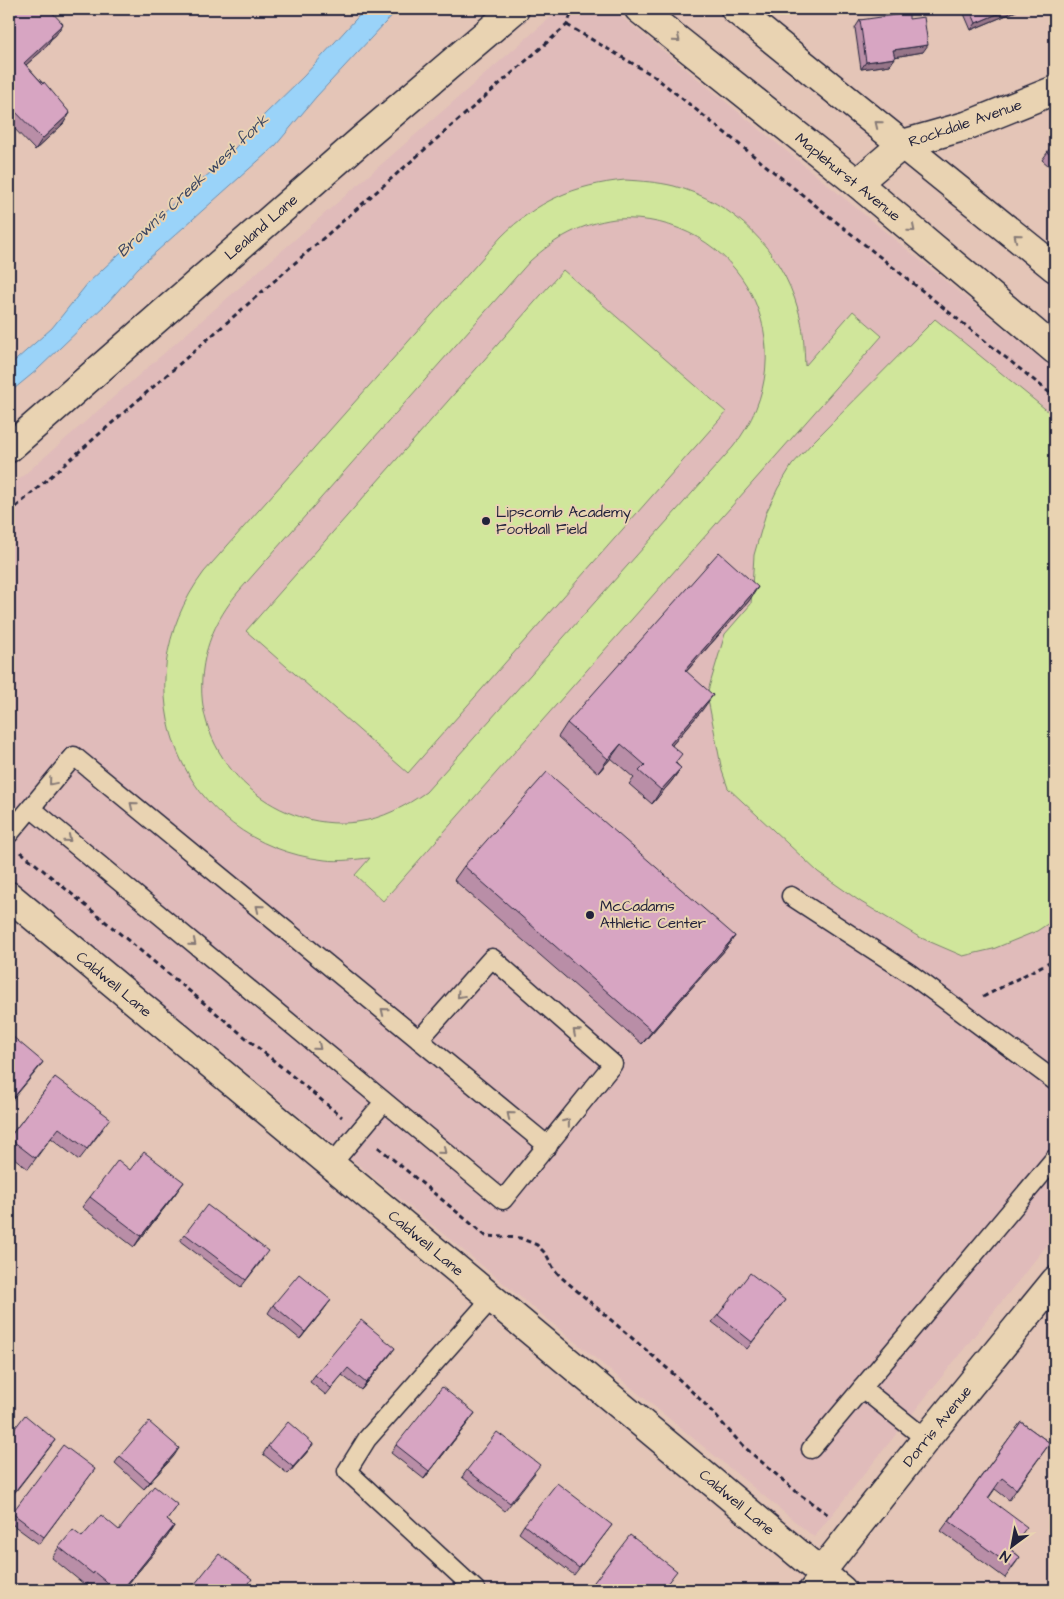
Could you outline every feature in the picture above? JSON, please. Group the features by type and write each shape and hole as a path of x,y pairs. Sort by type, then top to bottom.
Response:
{"street":[{"name":"Lealand Lane","path":"9,448 366,135 514,9"},
{"name":"Maplehurst Avenue","path":"638,9 857,183 1055,350"},
{"path":"735,9 1055,268"},
{"name":"Rockdale Avenue","path":"857,183 903,144 966,126 1055,90"},
{"name":"Caldwell Lane","path":"9,896 492,1298 814,1581 842,1590"},
{"name":"Dorris Avenue","path":"814,1581 926,1439 1055,1281"}],"lane":[{"path":"13,841 31,808 74,756 548,1146"},
{"path":"31,808 503,1200 613,1064 492,958 419,1040"},
{"path":"791,896 909,973 1055,1081"},
{"path":"331,1165 384,1102"},
{"path":"810,1449 1055,1158"},
{"path":"476,1590 347,1471 367,1439 492,1298"},
{"path":"862,1388 926,1439"}],"path":[{"path":"9,513 567,25 573,9"},
{"path":"567,25 654,76 1055,397"},
{"path":"13,841 359,1132 486,1236 520,1238 537,1245 546,1254 558,1273 668,1369 704,1403 742,1446 800,1494 853,1532"},
{"path":"982,998 1055,959"}],"shaded area":[{"path":"560,9 612,9 1055,370 1055,1235 814,1537 9,879 9,488"}],"green space":[{"path":"625,180 656,183 696,193 735,216 752,231 780,267 790,287 801,323 805,366 853,311 882,336 383,901 355,875 370,858 342,861 325,860 275,847 233,824 200,792 178,753 166,709 166,663 179,617 204,572 501,237 515,224 543,204 573,191 607,182","holes":["615,219 659,222 698,237 729,262 751,293 764,330 766,369 756,409 733,447 426,792 393,811 376,818 357,822 325,822 295,815 267,801 243,782 223,759 209,731 202,701 205,658 215,627 226,609 239,591 530,261 549,245 569,233 591,224"]},
{"name":"Lipscomb Academy Football Field","path":"563,270 726,412 408,773 246,631"},
{"path":"935,319 1055,417 1055,919 1037,931 993,949 963,956 919,937 861,902 818,872 728,788 722,771 707,694 725,634 751,604 754,555 766,513 778,488 792,465 811,444"}],"water":[{"path":"365,9 398,9 316,97 276,145 138,268 108,302 37,370 9,393 9,366 52,328 88,283 177,200 221,164 264,115 304,76"}],"building":[{"path":"15,9 49,9 63,24 24,63 43,84 44,82 70,113 42,139 9,105 9,15"},
{"path":"970,9 1009,9 976,23"},
{"path":"909,13 909,19 924,17 928,45 893,50 895,58 866,62 860,20"},
{"path":"1055,142 1055,159 1047,152"},
{"path":"719,552 758,587 685,670 713,695 670,744 682,754 675,763 681,768 661,790 639,771 645,765 621,744 608,759 567,723"},
{"name":"McCadams Athletic Center","path":"547,772 735,936 652,1031 464,866"},
{"path":"12,1036 43,1062 9,1103 9,1040"},
{"path":"55,1077 110,1118 87,1149 59,1128 35,1158 9,1138"},
{"path":"144,1152 184,1182 141,1236 90,1197 118,1160 130,1170"},
{"path":"207,1205 268,1251 246,1280 185,1234"},
{"path":"750,1273 785,1300 752,1342 718,1315"},
{"path":"299,1274 331,1300 305,1332 273,1305"},
{"path":"361,1320 395,1348 366,1383 348,1368 331,1388 315,1375"},
{"path":"442,1387 475,1413 429,1471 396,1445"},
{"path":"25,1415 55,1440 9,1499 9,1436"},
{"path":"149,1422 179,1448 150,1482 120,1456"},
{"path":"288,1422 313,1444 293,1467 268,1446"},
{"path":"1021,1422 1050,1443 1016,1489 1002,1478 988,1498 1027,1527 1010,1549 1020,1557 1012,1567 949,1521"},
{"path":"497,1432 540,1465 510,1503 467,1470"},
{"path":"63,1445 95,1469 44,1537 12,1513"},
{"path":"557,1483 612,1525 579,1568 524,1525"},
{"path":"154,1486 178,1505 167,1520 174,1526 122,1590 116,1590 59,1547 73,1530 82,1537 101,1515 119,1530"},
{"path":"630,1535 677,1571 662,1590 588,1590"},
{"path":"219,1554 252,1579 244,1590 190,1590"},
{"path":"165,1585 171,1590 160,1590"}],"place":[{"name":"Lipscomb Academy Football Field","path":"486,521"},
{"name":"McCadams Athletic Center","path":"590,915"}],"water label":[{"name":"Brown's Creek west fork","path":"192,185"}]}
